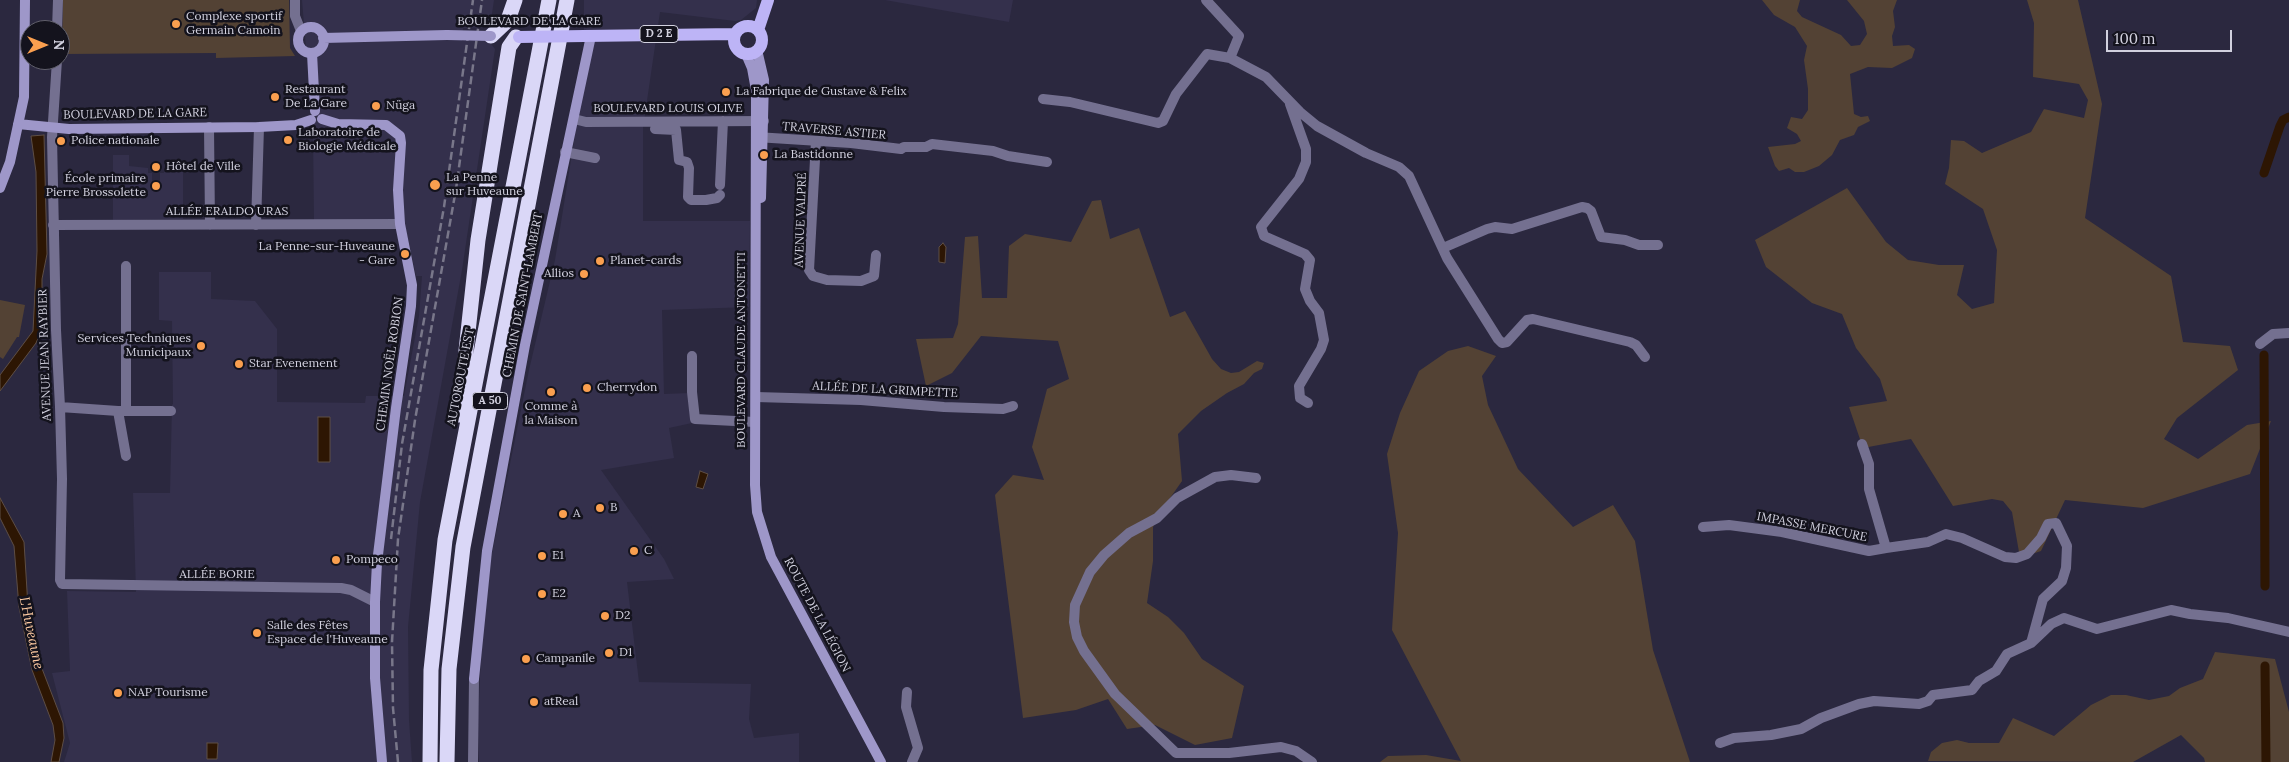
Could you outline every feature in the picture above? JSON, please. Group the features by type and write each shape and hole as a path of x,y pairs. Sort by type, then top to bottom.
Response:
{"highway":[{"path":"504,73 492,36 508,20 515,0"},
{"name":"AUTOROUTE EST","path":"430,762 432,670 445,540 549,0"},
{"name":"A 50","path":"447,762 449,669 463,547 567,0"},
{"path":"445,540 478,240 509,47 518,37"}],"main road":[{"path":"0,188 10,162 24,97 25,0"},
{"path":"753,28 762,0"},
{"path":"753,28 768,0"},
{"path":"308,28 316,28 324,38 322,46 312,53 303,51 298,44 301,32 308,28"},
{"path":"753,28 762,38 752,52 737,49 734,44 735,34 738,30 753,28"},
{"name":"BOULEVARD DE LA GARE","path":"324,38 447,35 518,37 735,34"},
{"name":"CHEMIN DE SAINT-LAMBERT","path":"474,679 487,551 525,345 565,152 574,119 587,36"},
{"name":"BOULEVARD CLAUDE ANTONETTI","path":"752,52 764,80 760,121 757,229 755,471"},
{"path":"312,53 316,117"},
{"name":"BOULEVARD DE LA GARE","path":"18,124 53,128 259,127 296,125 316,117"},
{"name":"CHEMIN NOËL ROBION","path":"316,117 338,124 386,126 400,136 400,224 412,285 412,306 395,418 377,563 375,678 382,762"},
{"name":"ROUTE DE LA LÉGION","path":"755,471 757,512 771,557 883,761"}],"street":[{"path":"57,20 58,0"},
{"path":"295,0 295,16 301,32"},
{"path":"1206,0 1239,36 1230,58"},
{"path":"1043,99 1058,99 1158,123 1163,121 1176,94 1207,54 1230,58 1266,77 1317,126 1366,153 1399,167 1409,176 1458,277 1502,343 1507,342 1527,320 1533,319 1630,342 1636,345 1645,357"},
{"name":"AVENUE JEAN RAYBIER","path":"56,70 53,128 53,225 62,479 60,580"},
{"path":"1289,100 1306,149 1306,162 1299,179 1261,227 1264,236 1305,254 1310,260 1305,289 1310,301 1318,312 1324,340 1299,386 1300,398 1308,404"},
{"name":"BOULEVARD LOUIS OLIVE","path":"574,119 586,122 760,121"},
{"path":"649,122 649,128 652,129 676,130 678,160 687,162 689,168 688,197 691,200 706,200 717,198 720,190 723,121"},
{"path":"210,127 210,225"},
{"path":"256,224 259,127"},
{"name":"TRAVERSE ASTIER","path":"760,138 901,149 904,147 926,147 932,144 994,151 1047,162"},
{"name":"AVENUE VALPRÉ","path":"816,141 809,270 813,276 827,280 861,281 874,276 876,255"},
{"path":"565,152 595,158"},
{"path":"1443,248 1488,229 1495,227 1512,228 1582,207 1591,211 1601,236 1625,240 1639,245 1658,245"},
{"name":"ALLÉE ERALDO URAS","path":"53,225 400,224"},
{"path":"126,266 122,411 126,456"},
{"path":"2260,344 2273,334 2289,333"},
{"path":"692,356 692,392 695,419 755,422"},
{"name":"ALLÉE DE LA GRIMPETTE","path":"756,397 861,400 944,407 1003,409 1013,406"},
{"path":"60,407 122,411 171,411"},
{"path":"1862,444 1869,464 1869,489 1886,548"},
{"path":"1256,478 1231,475 1216,477 1177,498 1158,518 1130,533 1104,555 1090,572 1075,605 1074,622 1077,637 1084,651 1115,694 1176,753 1229,753 1281,746 1296,750 1312,762"},
{"name":"IMPASSE MERCURE","path":"1703,527 1729,525 1782,532 1869,551 1928,542 1946,534 1962,538 2005,557 2016,558 2027,554 2041,538 2048,524 2056,523 2067,546 2066,568 2062,581 2043,599 2031,644"},
{"name":"ALLÉE BORIE","path":"60,580 62,584 67,586 341,588 375,602"},
{"path":"1720,742 1734,738 1771,735 1801,729 1821,718 1858,704 1874,701 1919,704 1928,701 1933,695 1972,690 1979,680 1996,671 2007,654 2031,644 2051,624 2064,618 2097,629 2171,610 2228,618 2289,632"},
{"path":"473,762 474,679"},
{"path":"907,692 906,707 918,748 912,762"}],"shaded area":[{"name":"Complexe sportif Germain Camoin","path":"63,0 289,0 290,48 295,56 216,58 216,53 70,54 70,20 63,20"},
{"path":"302,0 494,0 490,27 463,28 462,41 488,40 495,49 462,270 420,502 408,627 409,720 412,762 64,762 70,743 52,673 70,671 67,591 136,592 133,493 170,493 173,404 172,321 159,320 159,272 211,272 211,299 255,301 277,329 277,402 365,403 366,396 404,396 419,316 422,276 416,276 404,221 314,221 313,132"},
{"path":"584,0 757,0 756,8 741,20 735,21 660,12 643,128 643,221 750,221 749,307 662,310 664,394 690,393 692,423 669,428 674,458 601,470 664,559 674,579 627,582 639,682 751,684 749,719 754,738 799,733 799,762 479,762 478,720 482,635 492,553 529,370 555,260 575,135 584,53"},
{"path":"885,0 1013,0 1009,22"},
{"path":"1762,0 1800,0 1797,11 1802,17 1841,35 1851,46 1860,45 1867,34 1864,21 1847,0 1897,0 1893,11 1895,27 1892,36 1893,46 1909,45 1915,49 1912,58 1892,68 1868,67 1850,74 1854,114 1861,117 1868,116 1870,121 1858,127 1854,135 1840,140 1832,155 1819,166 1804,172 1795,172 1789,168 1779,171 1775,166 1768,147 1795,144 1801,141 1797,134 1787,128 1791,117 1802,119 1808,110 1808,89 1804,60 1807,46 1795,27 1774,15"},
{"path":"2027,0 2078,0 2102,104 2085,218 2171,276 2183,342 2230,346 2238,370 2177,418 2164,439 2198,459 2247,425 2271,421 2250,474 2143,508 2065,500 2041,551 2029,555 2019,552 2012,512 2003,501 1992,499 1953,506 1911,439 1863,448 1849,407 1887,401 1880,379 1856,348 1842,314 1812,303 1766,267 1755,240 1847,188 1886,242 1908,260 1939,265 1964,265 1957,295 1972,309 1994,303 1997,250 1983,209 1945,184 1949,168 1951,140 1964,141 1982,153 2031,132 2044,109 2084,118 2088,100 2079,84 2033,77 2034,23"},
{"name":"École primaire Pierre Brossolette","path":"113,155 129,155 129,166 148,168 148,173 152,173 152,183 160,183 160,173 164,173 164,168 183,166 183,219 113,220"},
{"path":"1101,200 1110,239 1139,228 1170,317 1185,311 1212,359 1221,369 1231,373 1239,372 1257,361 1264,363 1262,369 1254,373 1244,384 1201,411 1178,434 1182,481 1161,511 1153,527 1153,561 1147,603 1168,617 1184,633 1202,659 1244,686 1232,738 1195,745 1155,725 1127,729 1108,699 1076,710 1023,718 995,495 1013,475 1044,480 1032,447 1047,389 1069,379 1058,341 981,336 952,373 926,386 916,339 953,338 958,324 965,237 978,236 982,298 1007,298 1009,246 1025,234 1071,242 1092,201"},
{"path":"0,300 25,305 19,337 17,337 3,359 0,357"},
{"path":"1468,346 1496,356 1482,376 1488,405 1518,469 1573,527 1613,505 1635,541 1653,650 1690,762 1380,762 1388,756 1426,755 1461,761 1392,630 1398,533 1387,454 1400,413 1419,371 1448,351"},
{"path":"2215,652 2275,659 2289,712 2289,762 2205,762 2204,758 2181,735 2133,762 1928,761 1931,752 1942,743 1957,740 1969,743 1999,743 2013,718 2054,736 2091,705 2111,695 2126,695 2149,700 2169,696 2180,688 2203,679"}],"water":[{"path":"44,135 47,254 42,279 42,329 36,343 0,391 0,375 33,331 37,251 36,172 31,136"},
{"path":"943,243 946,247 945,263 939,262 939,247"},
{"path":"318,417 330,417 330,462 318,462"},
{"path":"700,471 708,474 703,489 696,487"},
{"name":"L'Huveaune","path":"0,498 24,542 28,607 41,666 63,723 64,738 59,762 51,762 55,740 53,725 32,670 19,607 14,546 0,518"},
{"path":"207,743 218,743 217,759 207,759"}],"waterway":[{"path":"2264,173 2280,126 2283,120 2289,117"},
{"path":"2264,355 2265,586"},
{"path":"2265,666 2266,762"}],"railway":[{"path":"391,539 402,444 444,207 473,0"},
{"path":"398,762 393,708 392,642 398,539 415,420 456,189 482,0"}],"place":[{"name":"Complexe sportif Germain Camoin","path":"176,24"},
{"name":"La Fabrique de Gustave & Felix","path":"726,92"},
{"name":"Restaurant De La Gare","path":"275,97"},
{"name":"Nüga","path":"376,106"},
{"name":"Laboratoire de Biologie Médicale","path":"288,140"},
{"name":"Police nationale","path":"61,141"},
{"name":"La Bastidonne","path":"764,155"},
{"name":"Hôtel de Ville","path":"156,167"},
{"name":"La Penne sur Huveaune","path":"435,185"},
{"name":"École primaire Pierre Brossolette","path":"156,186"},
{"name":"La Penne-sur-Huveaune - Gare","path":"405,254"},
{"name":"Planet-cards","path":"600,261"},
{"name":"Allios","path":"584,274"},
{"name":"Services Techniques Municipaux","path":"201,346"},
{"name":"Star Evenement","path":"239,364"},
{"name":"Cherrydon","path":"587,388"},
{"name":"Comme à la Maison","path":"551,392"},
{"name":"B","path":"600,508"},
{"name":"A","path":"563,514"},
{"name":"C","path":"634,551"},
{"name":"E1","path":"542,556"},
{"name":"Pompeco","path":"336,560"},
{"name":"E2","path":"542,594"},
{"name":"D2","path":"605,616"},
{"name":"Salle des Fêtes Espace de l'Huveaune","path":"257,633"},
{"name":"D1","path":"609,653"},
{"name":"Campanile","path":"526,659"},
{"name":"NAP Tourisme","path":"118,693"},
{"name":"atReal","path":"534,702"}]}
